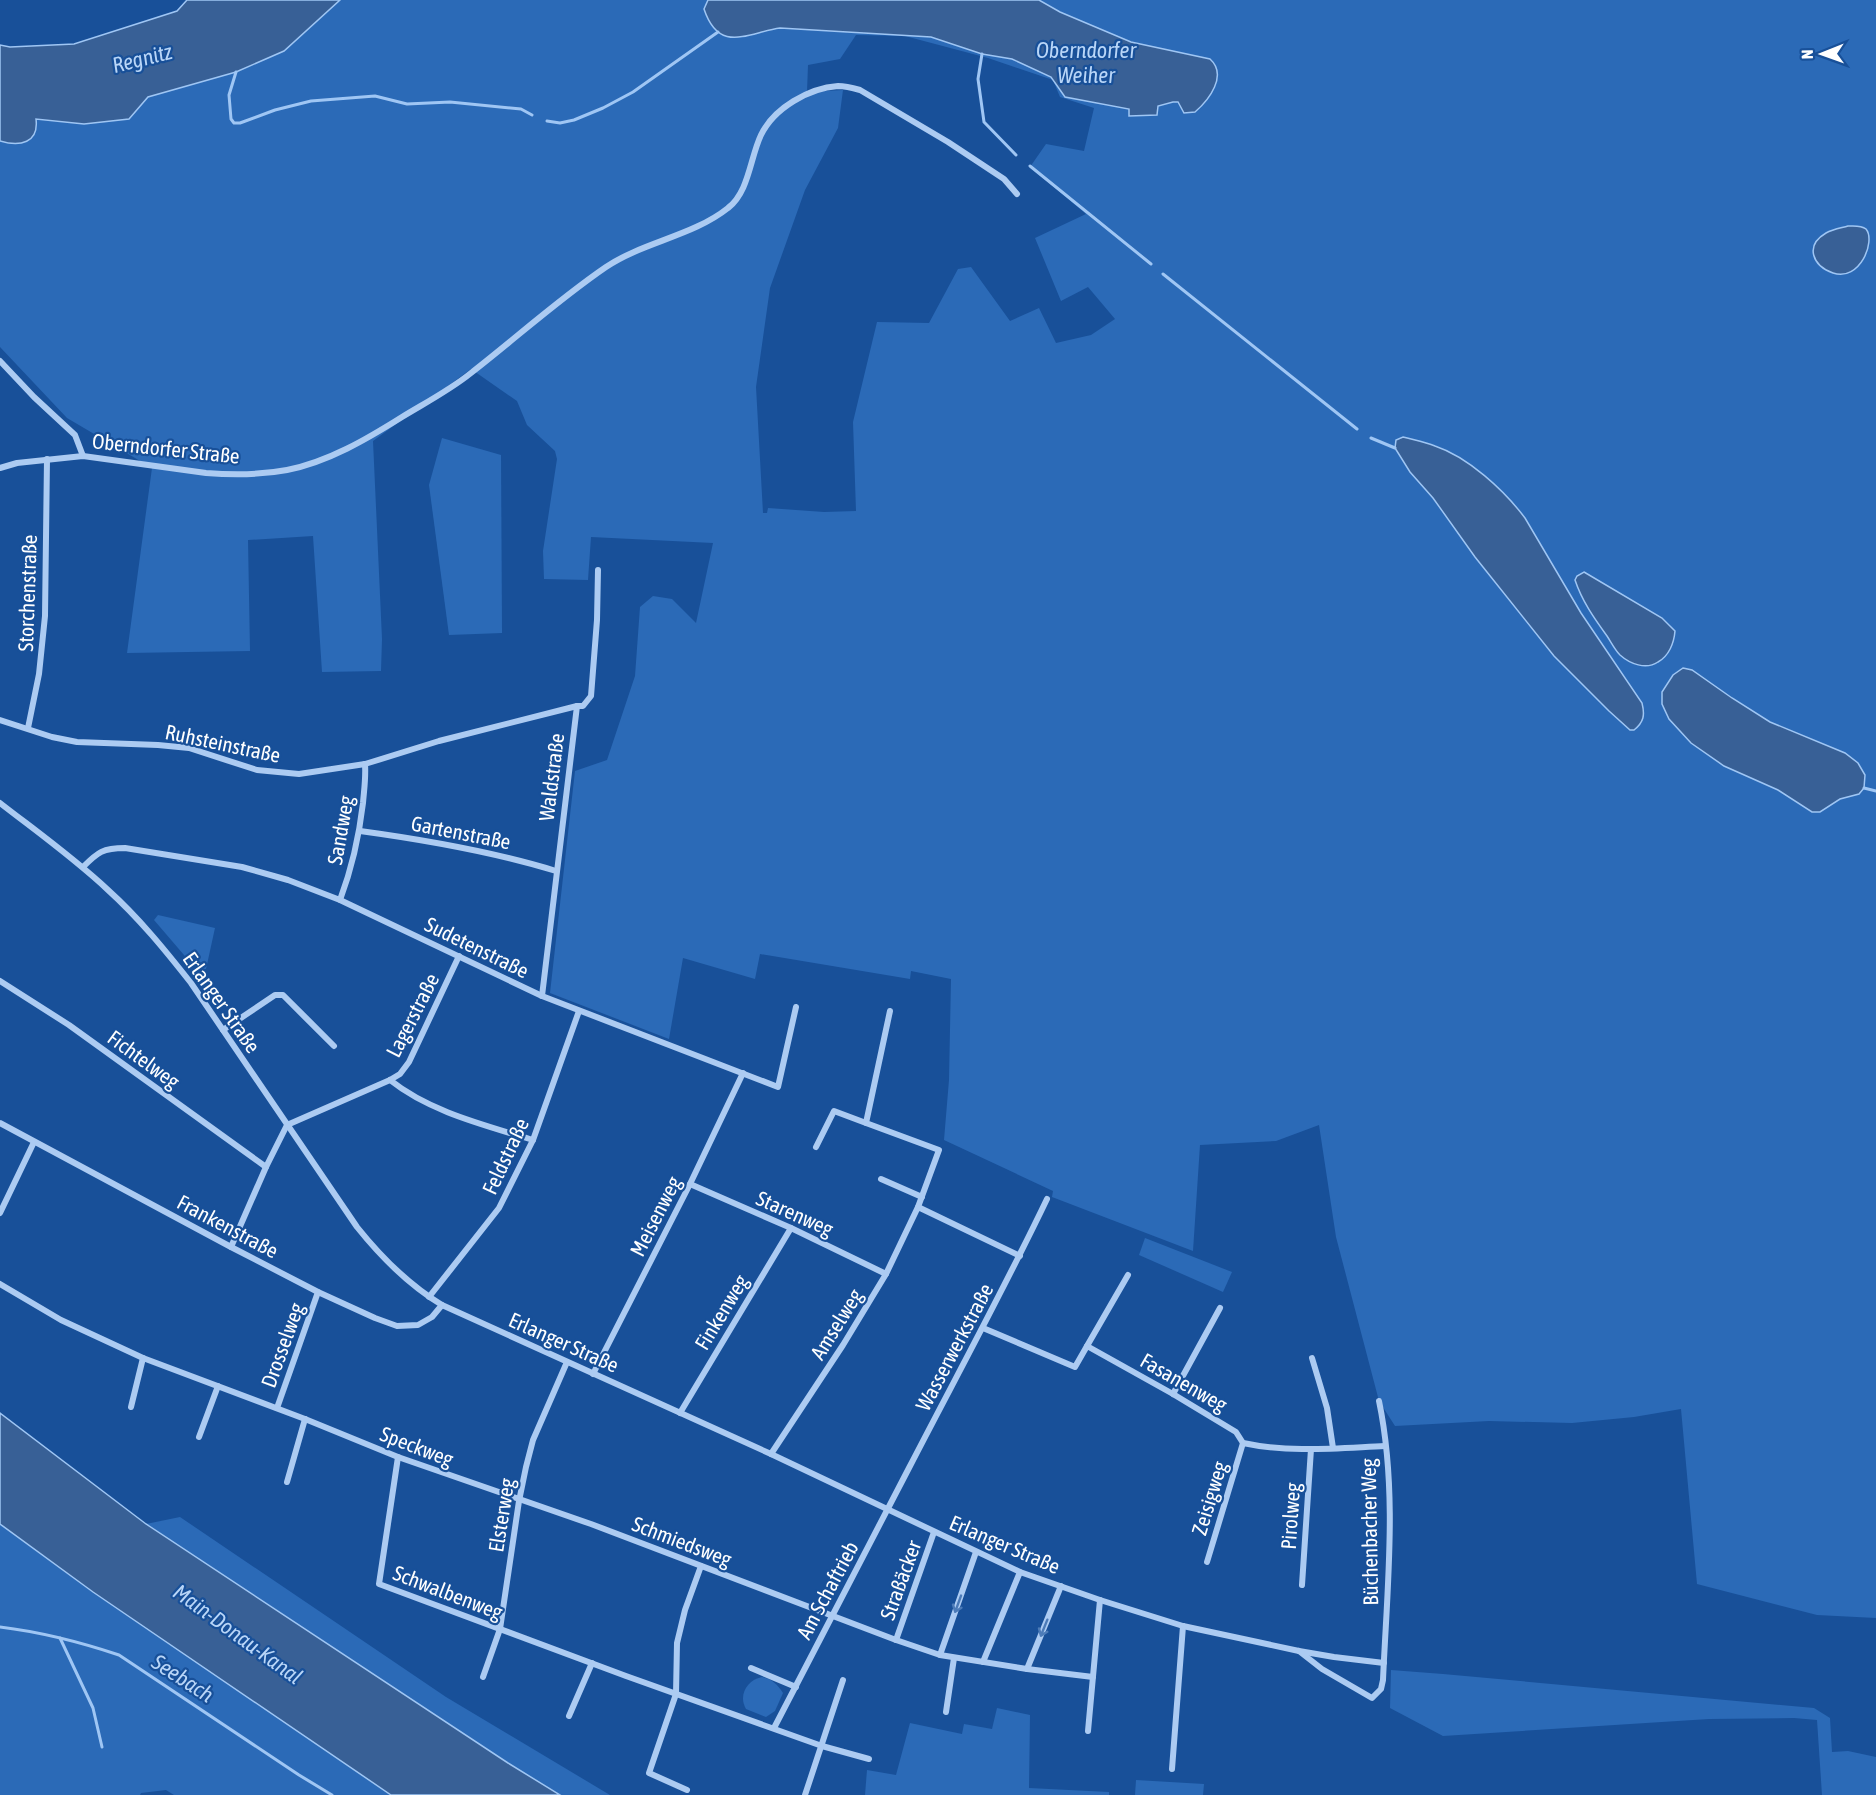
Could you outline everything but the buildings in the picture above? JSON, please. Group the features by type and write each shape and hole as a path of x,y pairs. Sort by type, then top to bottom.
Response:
{"street":[{"name":"Oberndorfer Straße","path":"0,468 17,463 83,456 223,474 287,470 310,464 339,452 384,429 468,375 607,266 649,245 710,220 730,207 746,182 761,134 771,120 789,104 806,95 828,88 846,86 860,90 948,142 1004,179 1017,194"},
{"path":"0,361 75,435 83,456"},
{"name":"Storchenstraße","path":"28,728 39,674 45,616 46,459"},
{"name":"Waldstraße","path":"542,996 577,706 583,706 591,696 598,570"},
{"name":"Ruhsteinstraße","path":"0,720 52,737 77,742 189,748 257,770 299,774 365,765 439,741 577,706"},
{"name":"Sandweg","path":"340,900 360,831 366,777 365,765"},
{"name":"Erlanger Straße","path":"0,803 83,867 110,891 162,946 191,983 373,1247 429,1297 442,1305 771,1454 1020,1572 1183,1626 1299,1651 1384,1663 1381,1689 1372,1698 1322,1669 1299,1651"},
{"name":"Gartenstraße","path":"360,831 466,848 556,871"},
{"name":"Sudetenstraße","path":"83,867 98,852 111,848 125,848 242,867 288,880 340,900 542,996 778,1087 796,1007"},
{"name":"Lagerstraße","path":"287,1125 400,1074 409,1062 459,956"},
{"name":"Fichtelweg","path":"0,981 69,1025 266,1167"},
{"path":"223,1030 275,994 279,994 284,995 334,1046"},
{"name":"Feldstraße","path":"429,1297 499,1208 533,1140 579,1011"},
{"path":"866,1123 890,1011"},
{"name":"Meisenweg","path":"593,1374 690,1184 743,1073"},
{"path":"390,1080 430,1104 533,1140"},
{"name":"Amselweg","path":"771,1454 843,1346 886,1274 918,1207 939,1150 834,1111 816,1147"},
{"name":"Frankenstraße","path":"0,1122 318,1292 397,1326 418,1325 432,1317 442,1305"},
{"path":"231,1247 287,1125"},
{"path":"0,1213 34,1142"},
{"path":"881,1179 922,1197"},
{"name":"Starenweg","path":"690,1184 886,1274"},
{"name":"Wasserwerkstraße","path":"889,1509 1020,1256 1047,1199"},
{"path":"918,1207 1020,1256"},
{"name":"Finkenweg","path":"680,1413 790,1228"},
{"path":"983,1328 1075,1367 1128,1275"},
{"name":"Speckweg","path":"0,1284 61,1320 143,1358 277,1408 398,1457 519,1501"},
{"name":"Drosselweg","path":"277,1408 318,1292"},
{"path":"1173,1394 1220,1308"},
{"name":"Fasanenweg","path":"1088,1346 1236,1432 1243,1443"},
{"path":"131,1407 143,1358"},
{"path":"1312,1358 1327,1408 1333,1448"},
{"name":"Elsterweg","path":"483,1677 500,1629 519,1501 533,1440 567,1362"},
{"path":"199,1437 218,1386"},
{"name":"Büchenbacher Weg","path":"1379,1401 1383,1423 1390,1519 1384,1663"},
{"path":"287,1482 305,1419"},
{"path":"1243,1443 1311,1449 1385,1446"},
{"name":"Zeisigweg","path":"1207,1562 1243,1443"},
{"name":"Pirolweg","path":"1302,1585 1311,1449"},
{"name":"Schwalbenweg","path":"398,1457 379,1584 676,1694 822,1746 869,1759"},
{"name":"Schmiedsweg","path":"519,1501 591,1524 831,1615"},
{"name":"Am Schaftrieb","path":"774,1728 831,1615 889,1509"},
{"name":"Straßäcker","path":"896,1640 934,1532"},
{"path":"940,1655 976,1552"},
{"path":"687,1791 649,1773 676,1694 676,1643 701,1566"},
{"path":"983,1662 1020,1572"},
{"path":"1027,1669 1061,1586"},
{"path":"1089,1731 1100,1600"},
{"name":"Straßäcker","path":"831,1615 940,1655 1093,1677"},
{"path":"1172,1769 1183,1626"},
{"path":"946,1712 954,1658"},
{"path":"569,1716 592,1663"},
{"path":"751,1668 796,1687"},
{"path":"805,1795 843,1680"}],"shaded area":[{"path":"340,0 708,0 704,9 746,37 760,31 780,28 931,37 982,54 1012,59 1051,77 1065,97 1129,109 1130,116 1157,115 1158,106 1173,102 1177,102 1184,113 1210,59 1131,42 1060,12 1039,0 1876,0 1876,1618 1817,1615 1697,1584 1681,1409 1634,1417 1572,1423 1489,1421 1395,1426 1379,1401 1336,1237 1319,1125 1276,1141 1200,1145 1193,1251 1052,1197 1053,1191 944,1140 949,1080 951,979 911,971 910,979 760,954 755,979 683,958 669,1039 550,993 575,771 607,760 635,676 640,607 653,596 672,599 696,623 713,543 591,537 588,580 544,579 543,551 557,459 555,451 527,425 517,401 471,369 373,441 382,639 381,671 322,672 313,536 248,540 250,651 127,653 152,468 67,418 0,347 0,141 9,144 36,119 129,119 148,97 236,72 284,51","holes":["856,35 905,36 988,58 1053,80 1060,97 1094,108 1084,151 1046,144 1030,167 1086,214 1035,238 1061,301 1088,287 1115,319 1091,335 1056,343 1039,308 1010,321 971,267 958,269 929,323 877,322 853,422 856,511 824,512 768,508 767,513 763,513 756,387 770,288 805,190 838,128 843,90 807,92 808,65 840,59","1456,456 1493,484 1525,518 1581,613 1554,656 1475,557 1433,498 1400,457","1683,668 1770,722 1845,753 1859,794 1840,799 1820,812 1812,812 1778,790 1662,692 1673,675"]},
{"path":"442,438 501,455 502,633 449,635 429,485"},
{"path":"158,915 215,928 206,969 196,969 154,920"},
{"path":"1145,1238 1232,1272 1223,1292 1139,1255"},
{"path":"180,1517 446,1697 610,1795 560,1795 146,1524"},
{"path":"0,1524 93,1592 391,1795 174,1795 166,1790 140,1795 0,1795"},
{"path":"1391,1670 1814,1708 1830,1718 1832,1752 1848,1751 1876,1757 1876,1795 1822,1795 1817,1720 1709,1719 1443,1736 1390,1708"},
{"path":"762,1677 774,1682 783,1693 775,1711 766,1717 746,1709 743,1699 748,1685"},
{"path":"997,1708 1030,1715 1029,1788 1109,1792 1109,1795 865,1795 867,1770 896,1775 910,1723 962,1734 964,1724 992,1729"},
{"path":"1136,1780 1204,1784 1203,1795 1135,1795"}],"water":[{"name":"Regnitz","path":"187,0 340,0 284,51 236,72 148,97 129,119 84,124 36,119 34,133 27,141 7,143 0,141 0,45 10,47 74,44 177,11"},
{"name":"Oberndorfer Weiher","path":"708,0 1039,0 1060,12 1131,42 1210,59 1215,65 1217,80 1211,94 1195,112 1184,113 1178,102 1173,102 1158,106 1157,115 1129,116 1129,109 1065,97 1051,77 1012,59 982,54 931,37 780,28 745,36 726,36 718,32 710,23 704,9"},
{"path":"1848,226 1860,226 1866,229 1869,235 1867,251 1858,266 1851,272 1833,273 1820,266 1813,250 1819,238 1826,233"},
{"path":"1403,437 1431,445 1460,458 1507,496 1525,518 1581,613 1642,703 1643,718 1634,730 1630,730 1609,711 1554,656 1475,557 1433,498 1410,472 1395,448 1396,440"},
{"path":"1584,572 1662,618 1675,631 1670,649 1662,659 1643,666 1628,661 1618,653 1578,588 1575,580"},
{"path":"1683,668 1692,670 1770,722 1845,753 1858,763 1865,775 1864,788 1859,794 1840,799 1820,812 1812,812 1778,790 1724,766 1691,743 1669,719 1662,704 1662,692 1673,675"},
{"name":"Main-Donau-Kanal","path":"0,1413 146,1524 560,1795 391,1795 93,1592 0,1524"}],"waterway":[{"path":"547,121 560,123 574,120 603,108 633,92 718,32"},
{"path":"982,54 978,79 984,122 1016,155"},
{"path":"236,72 229,95 231,119 234,123 311,101 375,96 407,104 450,102 521,109 532,115"},
{"path":"1030,166 1151,264"},
{"path":"1163,274 1357,429"},
{"path":"1371,438 1395,448"},
{"path":"1864,788 1876,791"},
{"name":"Seebach","path":"0,1627 60,1638 119,1655 332,1795"},
{"path":"60,1638 93,1708 102,1747"}]}
